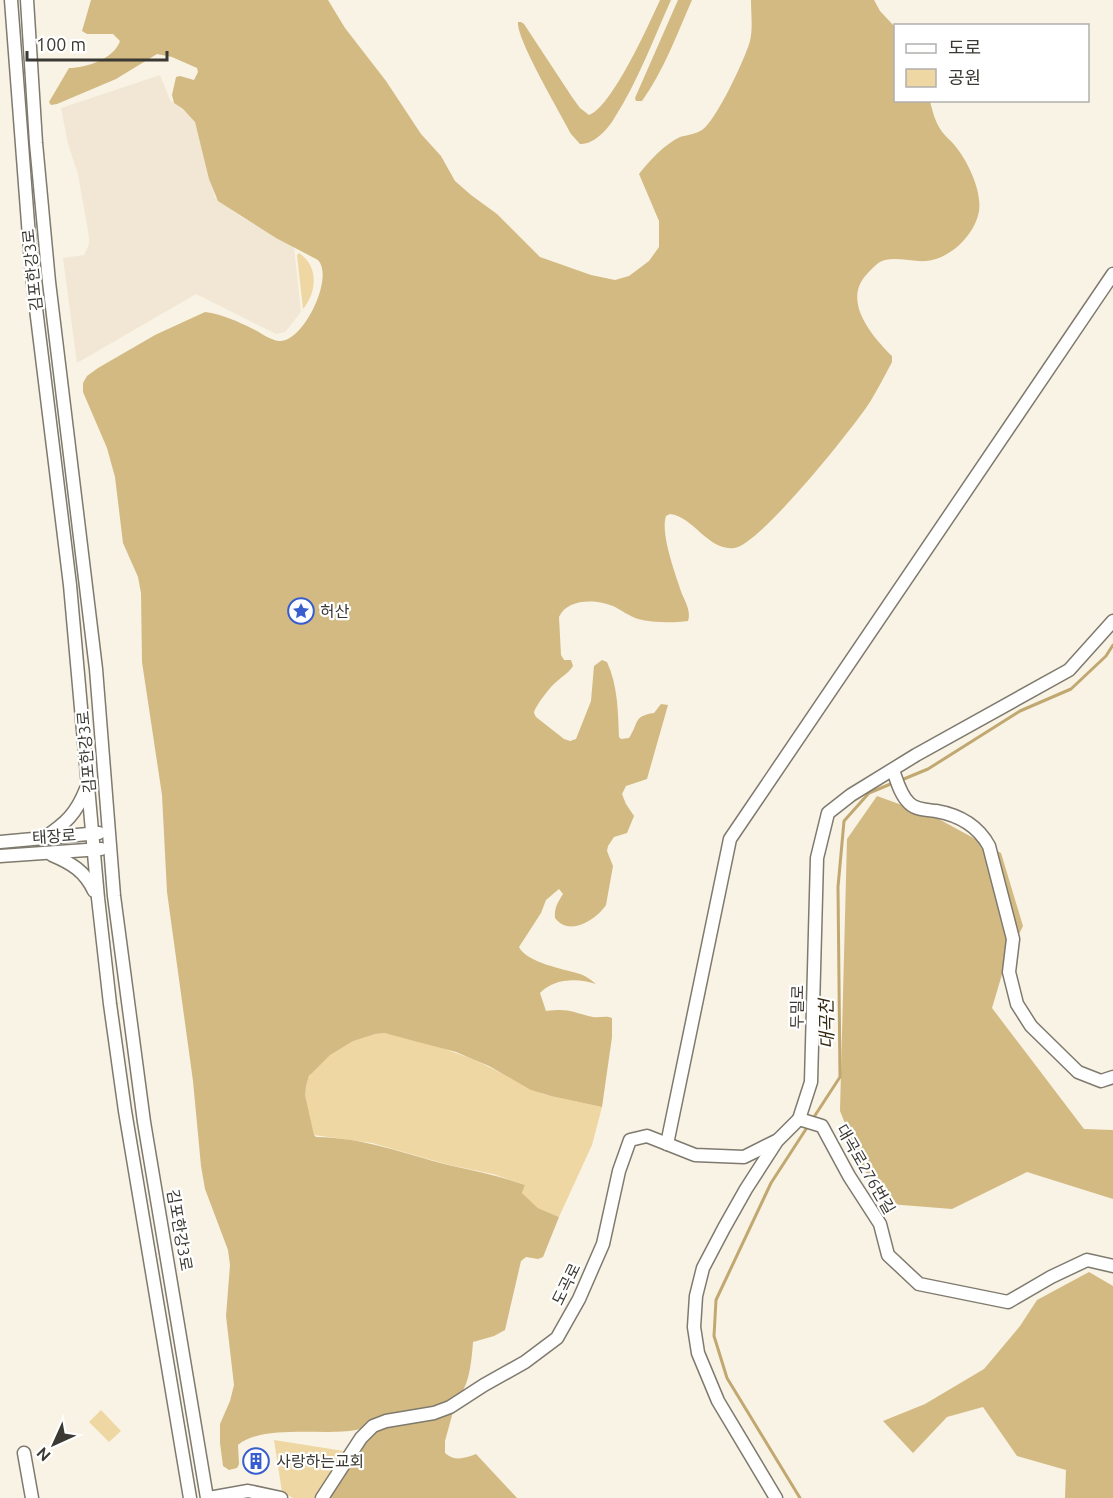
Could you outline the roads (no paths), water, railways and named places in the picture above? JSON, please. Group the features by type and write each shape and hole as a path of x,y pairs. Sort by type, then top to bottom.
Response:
{"street":[{"name":"김포한강3로","path":"11,0 32,276 70,585 98,898 125,1112 190,1498"},
{"name":"김포한강3로","path":"27,0 36,143 49,282 96,669 110,848 129,1020 144,1122 208,1498"},
{"path":"777,1141 744,1157 695,1155 667,1144 730,839 1113,274"},
{"name":"두밀로","path":"776,1498 718,1401 698,1353 694,1327 696,1296 703,1268 746,1189 777,1141 806,1122 811,1082 817,858 828,813 851,795 896,778 1069,670 1113,621"},
{"path":"896,778 911,805 955,816 971,824 989,846 1013,939 1009,972 1017,1004 1031,1026 1078,1072 1101,1081 1113,1077"},
{"path":"43,839 65,824 74,814 88,785"},
{"path":"0,842 109,832"},
{"name":"태장로","path":"0,856 110,848"},
{"path":"48,854 69,862 83,872 98,898"},
{"name":"대곡로276번길","path":"806,1122 822,1126 849,1176 880,1224 888,1255 919,1284 1008,1302 1051,1277 1087,1260 1113,1266"},
{"name":"도곡로","path":"322,1498 361,1438 373,1426 386,1421 434,1413 525,1362 557,1338 579,1299 603,1244 619,1171 630,1140 647,1136 667,1144"},
{"path":"24,1453 32,1498"},
{"path":"208,1498 248,1491 281,1498"}],"waterway":[{"name":"대곡천","path":"899,781 928,769 1020,711 1071,689 1106,656 1113,645"},
{"name":"대곡천","path":"812,1120 840,1077 838,887 844,821 869,793 893,783"},
{"name":"대곡천","path":"800,1498 727,1378 714,1336 716,1300 771,1183 808,1126"}],"place":[{"name":"허산","path":"301,611"},
{"name":"사랑하는교회","path":"256,1461"}]}
